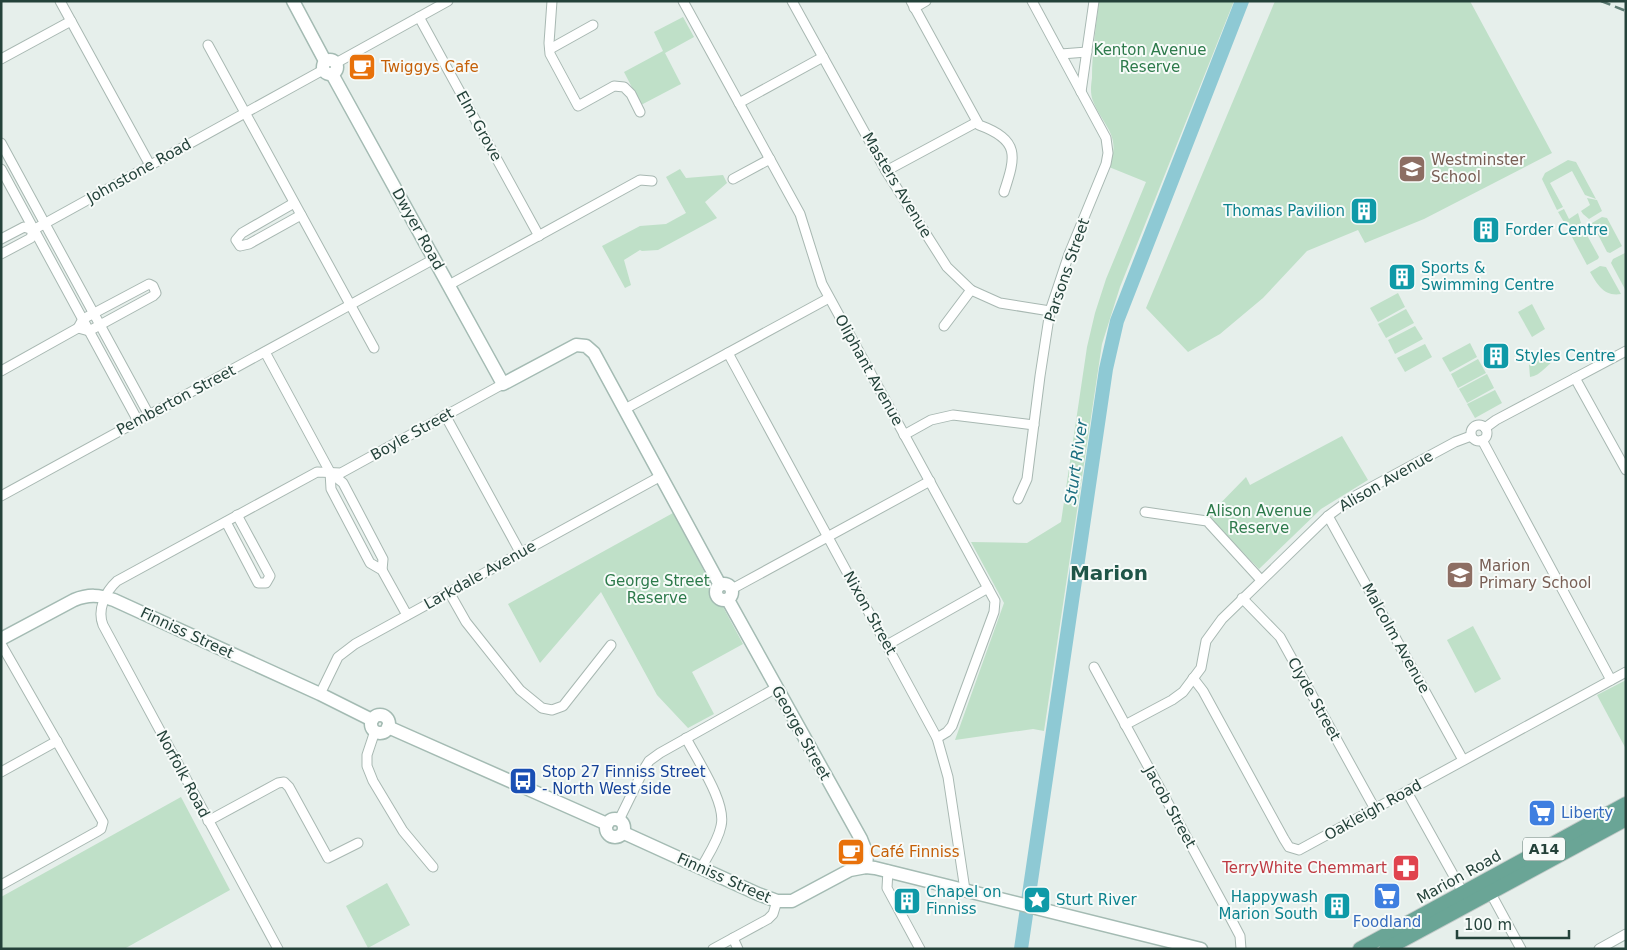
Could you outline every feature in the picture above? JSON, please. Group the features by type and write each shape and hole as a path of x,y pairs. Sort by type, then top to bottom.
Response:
{"main road":[{"name":"Marion Road","path":"1386,949 1466,898 1626,804"},
{"name":"Marion Road","path":"1360,949 1466,898 1490,892 1626,819"}],"street":[{"path":"60,1 150,165"},
{"name":"Dwyer Road","path":"293,1 503,384"},
{"name":"Johnstone Road","path":"33,230 448,1"},
{"path":"552,1 550,54 576,109 614,86 624,87 631,94 640,112"},
{"name":"Oliphant Avenue","path":"683,1 800,214 822,284 995,601 994,612 952,726 938,738"},
{"name":"Masters Avenue","path":"792,1 886,171 947,267 971,290 1000,303 1050,311"},
{"path":"926,1 912,4 977,122 979,125 1000,134 1006,140 1011,150 1012,168 1004,192"},
{"name":"Parsons Street","path":"1018,499 1028,479 1050,311 1070,254 1106,164 1108,153 1106,138 1032,1"},
{"path":"1081,92 1094,1"},
{"name":"Elm Grove","path":"419,17 539,236"},
{"path":"1,59 71,21"},
{"path":"550,49 593,25"},
{"path":"208,45 374,348"},
{"path":"1061,54 1087,52"},
{"path":"739,103 823,57"},
{"path":"886,171 977,122"},
{"path":"1,143 149,415"},
{"path":"733,179 770,158"},
{"path":"1,169 138,421"},
{"path":"449,284 640,180 652,181"},
{"path":"294,203 242,233 236,240 238,244 240,246 249,244 301,216"},
{"path":"1,239 24,227 33,230"},
{"path":"1,254 31,238 33,230"},
{"name":"Pemberton Street","path":"1,496 434,259"},
{"path":"1,371 78,328 83,319 93,313 147,285 153,286 155,290 154,295 89,330 78,328"},
{"path":"944,326 971,290"},
{"path":"625,409 830,298"},
{"name":"Boyle Street","path":"106,597 110,588 117,581 317,472 341,473 576,345 586,346"},
{"name":"George Street","path":"586,346 594,353 661,476 727,591 776,688 861,839 867,854 866,867"},
{"path":"1485,428 1496,420 1626,350"},
{"path":"265,352 330,472 331,489 370,564 382,570 407,615"},
{"name":"Nixon Street","path":"728,353 938,738 948,777 965,890"},
{"path":"1576,378 1626,470"},
{"path":"446,415 520,552"},
{"path":"904,435 931,420 953,415 1034,424"},
{"path":"1482,440 1475,440 1471,436 1471,431 1474,426 1479,425 1485,428"},
{"path":"1482,440 1486,434 1485,428"},
{"name":"Alison Avenue","path":"1125,726 1184,692 1201,668 1206,641 1222,619 1328,516 1355,496 1455,442 1471,436"},
{"path":"1482,440 1611,680"},
{"path":"330,472 340,479 348,491 384,558 382,570"},
{"name":"Larkdale Avenue","path":"320,694 338,658 354,644 661,476"},
{"path":"727,591 930,481"},
{"path":"1145,512 1207,521 1261,580"},
{"path":"226,522 258,583 266,583 270,576 237,515"},
{"name":"Malcolm Avenue","path":"1328,516 1463,760"},
{"path":"887,645 988,588"},
{"path":"449,592 466,622 520,690 542,708 552,710 563,706 611,646"},
{"name":"Finniss Street","path":"1,640 84,596 106,597 320,694 373,726 376,716 383,715 388,720 388,727 607,824"},
{"name":"Norfolk Road","path":"106,597 102,605 100,617 103,625 278,949"},
{"name":"Clyde Street","path":"1242,598 1280,637 1375,809"},
{"path":"1,644 101,817 103,826 98,831 1,885"},
{"name":"Jacob Street","path":"1094,667 1240,936 1241,949"},
{"name":"Oakleigh Road","path":"1194,678 1289,847 1299,850 1626,672"},
{"path":"619,820 649,761 686,738 776,688"},
{"path":"373,726 367,755 373,781 402,831 433,867"},
{"path":"686,738 722,809 719,834 701,868"},
{"path":"1,772 57,741"},
{"path":"208,821 284,782 289,787 328,858 358,843"},
{"path":"1407,792 1466,898"},
{"path":"612,820 619,820 624,824 624,833 619,837 610,836 606,831 607,824 612,820"},
{"name":"Finniss Street","path":"624,833 777,901 792,900 850,870 866,867 888,870 1201,949"},
{"path":"888,870 887,888 920,949"},
{"path":"1490,892 1521,949"},
{"path":"713,949 768,919 773,914 777,901"},
{"path":"1599,949 1626,934"},
{"path":"733,938 738,949"}],"green space":[{"name":"Kenton Avenue Reserve","path":"1099,1 1234,1 1120,287 1102,344 1044,731 1033,729 955,740 1004,603 971,542 1027,543 1061,522 1087,347 1095,313 1106,279 1146,182 1109,167 1114,147 1113,139 1097,110 1091,92 1093,49"},
{"path":"1275,1 1470,1 1552,153 1424,219 1365,243 1358,230 1307,251 1263,298 1220,334 1188,352 1146,308"},
{"path":"683,17 694,37 665,53 681,84 641,105 624,72 663,51 654,32"},
{"path":"1568,160 1576,162 1596,199 1585,195 1572,171 1550,183 1563,207 1557,210 1542,179 1545,173"},
{"path":"680,169 686,178 723,175 727,183 705,202 717,218 658,250 640,250 624,260 631,285 625,288 602,246 640,226 666,224 686,213 666,177"},
{"path":"1587,198 1597,200 1602,211 1589,219 1581,211 1590,205"},
{"path":"1564,209 1569,219 1578,213 1581,223 1568,229 1558,212"},
{"path":"1602,217 1607,218 1622,246 1610,253 1607,252 1592,223"},
{"path":"1583,228 1599,257 1587,265 1572,237 1573,233"},
{"path":"1625,253 1626,291 1611,263 1613,259"},
{"path":"1600,266 1606,267 1621,294 1610,294 1598,285 1590,272"},
{"path":"1398,293 1405,307 1378,322 1370,308"},
{"path":"1532,304 1545,329 1532,337 1518,312"},
{"path":"1406,309 1414,323 1386,338 1378,324"},
{"path":"1415,326 1423,339 1395,354 1388,340"},
{"path":"1470,343 1477,357 1450,372 1442,358"},
{"path":"1425,344 1432,357 1405,372 1397,358"},
{"path":"1556,350 1559,357 1541,372 1530,377 1529,365"},
{"path":"1478,359 1486,373 1458,388 1451,374"},
{"path":"1487,374 1494,388 1467,403 1459,389"},
{"path":"1495,390 1502,403 1475,418 1467,404"},
{"name":"Alison Avenue Reserve","path":"1342,436 1368,480 1321,509 1259,569 1208,516 1246,477 1250,485"},
{"name":"George Street Reserve","path":"673,513 712,586 714,597 722,605 743,644 692,672 714,714 688,728 657,695 601,592 540,663 508,604"},
{"path":"1473,626 1501,679 1475,693 1447,640"},
{"path":"1626,680 1626,749 1597,695"},
{"path":"181,797 230,890 124,949 1,949 1,897"},
{"path":"387,883 410,925 368,948 346,906"}],"waterway":[{"name":"Sturt River","path":"1021,949 1106,369 1117,321 1242,1"}],"railway":[{"path":"1601,1 1626,11"}],"place":[{"name":"Twiggys Cafe","path":"362,67"},
{"name":"Westminster School","path":"1412,169"},
{"name":"Thomas Pavilion","path":"1364,211"},
{"name":"Forder Centre","path":"1486,230"},
{"name":"Sports & Swimming Centre","path":"1402,277"},
{"name":"Styles Centre","path":"1496,356"},
{"name":"Marion Primary School","path":"1460,575"},
{"name":"Stop 27 Finniss Street - North West side","path":"523,781"},
{"name":"Liberty","path":"1542,813"},
{"name":"Café Finniss","path":"851,852"},
{"name":"TerryWhite Chemmart","path":"1406,868"},
{"name":"Foodland","path":"1387,896"},
{"name":"Sturt River","path":"1037,900"},
{"name":"Chapel on Finniss","path":"907,901"},
{"name":"Happywash Marion South","path":"1337,906"}],"district":[{"name":"Marion","path":"1109,573"}]}
